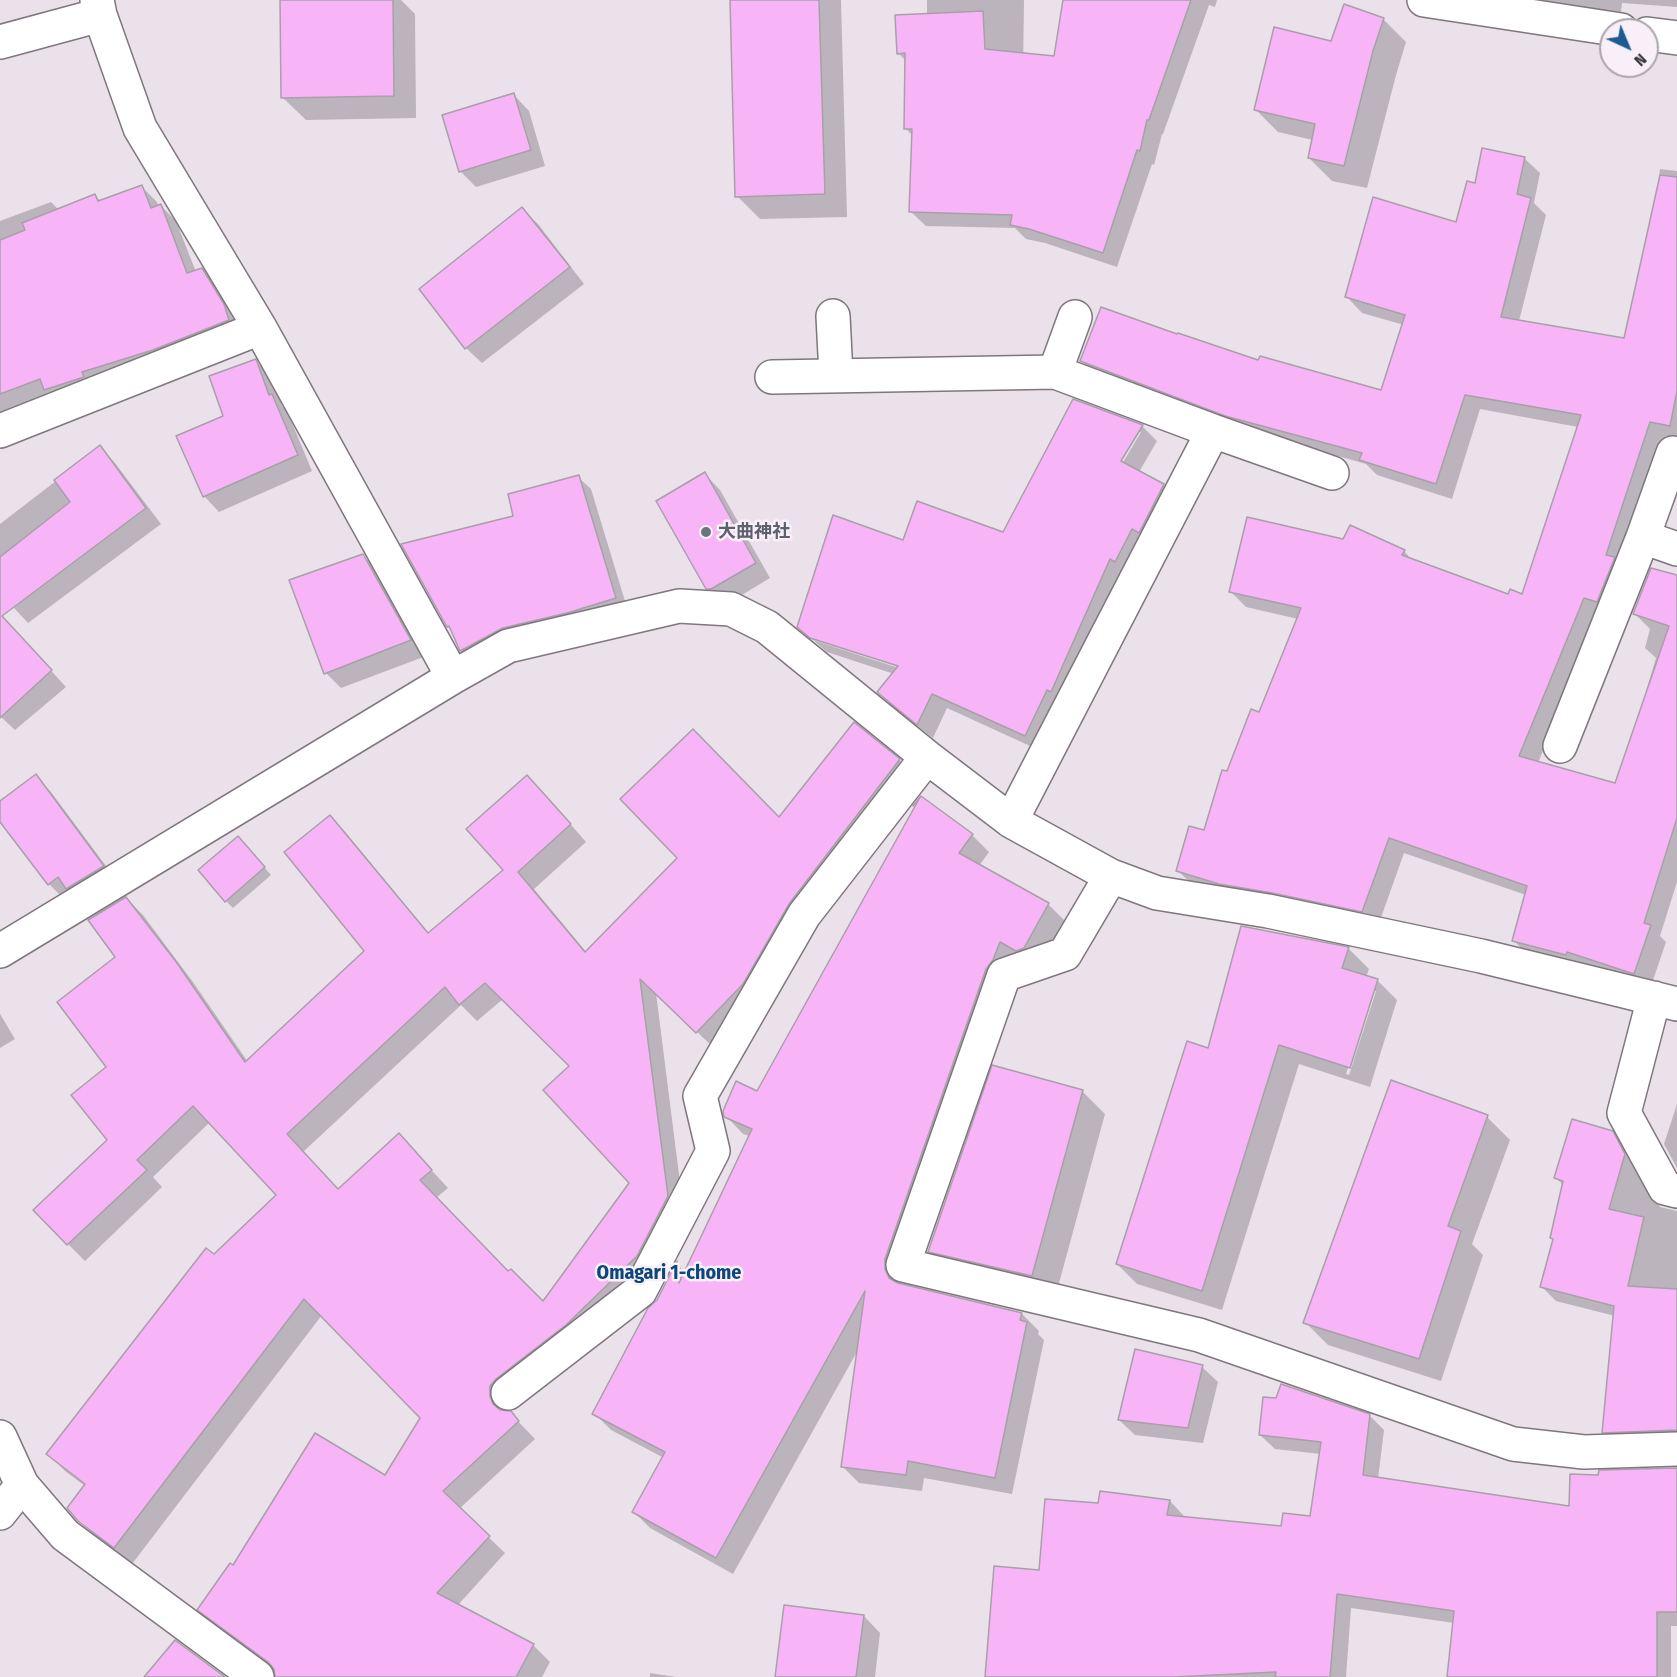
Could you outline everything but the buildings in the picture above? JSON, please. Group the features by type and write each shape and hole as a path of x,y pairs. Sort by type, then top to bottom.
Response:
{"street":[{"path":"1424,0 1599,27"},
{"path":"0,42 98,7 140,128 260,328 453,677"},
{"path":"1659,36 1677,38"},
{"path":"833,316 836,375"},
{"path":"1055,372 1075,317"},
{"path":"0,431 260,328"},
{"path":"772,377 1055,372 1332,473"},
{"path":"1011,821 1213,430"},
{"path":"1560,746 1643,537 1673,453"},
{"path":"1643,537 1677,549"},
{"path":"0,951 508,646 679,606 731,609 767,627 927,757 1011,821 1111,876 1156,893 1268,911 1459,951 1666,1001 1624,1113 1665,1188 1677,1191"},
{"path":"508,1393 640,1291 713,1151 700,1096 804,915 927,757"},
{"path":"1111,876 1065,954 1004,975 903,1264 1198,1335 1513,1444 1584,1452 1677,1449"},
{"path":"0,1437 22,1485 65,1535 257,1677"},
{"path":"0,1513 22,1485"}],"place":[{"name":"大曲神社","path":"706,532"}],"district":[{"name":"Omagari 1-chome","path":"669,1273"}]}
